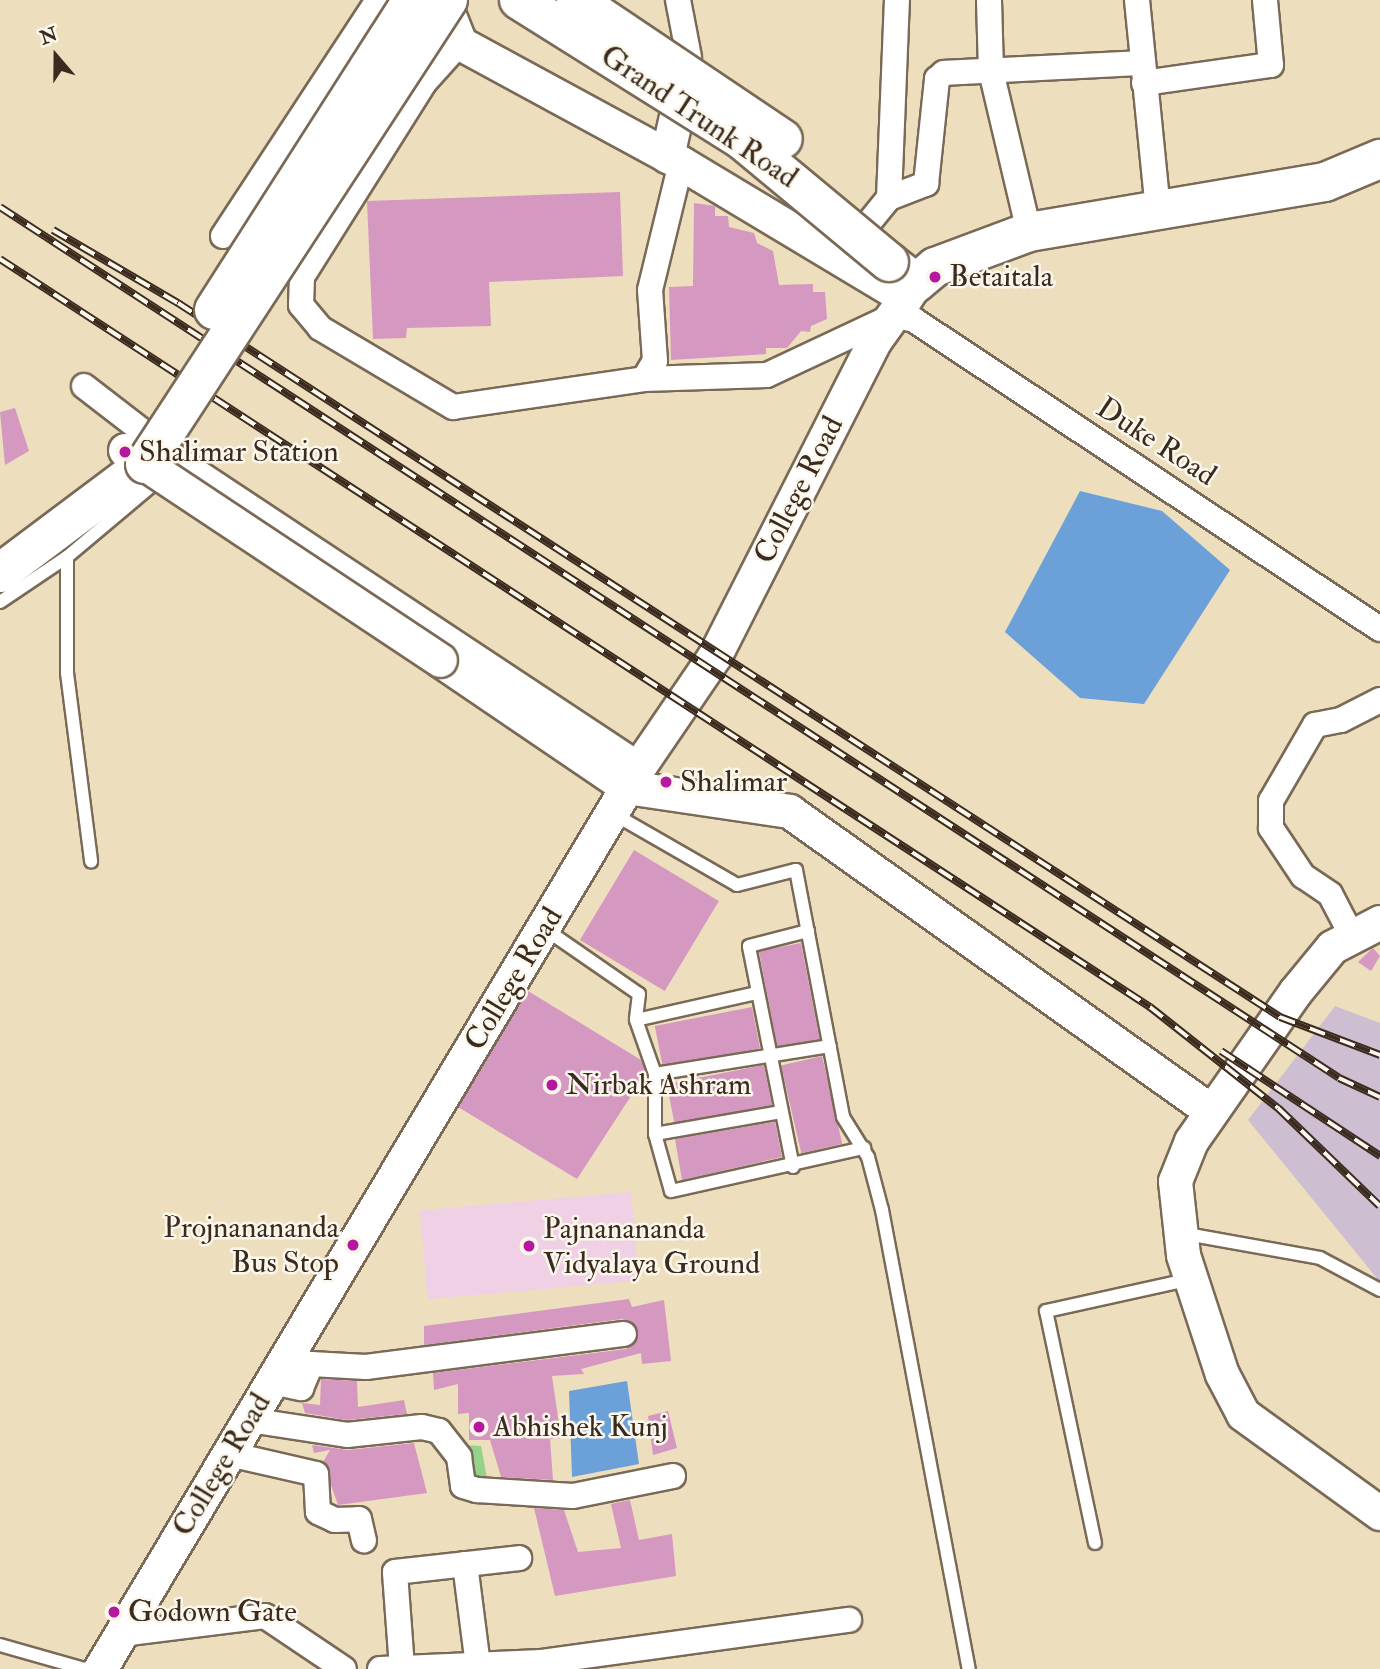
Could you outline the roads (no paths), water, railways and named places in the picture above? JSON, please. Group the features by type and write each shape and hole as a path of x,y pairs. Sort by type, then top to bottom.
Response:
{"main road":[{"path":"150,459 412,0"},
{"path":"0,573 150,459 445,0"},
{"name":"Grand Trunk Road","path":"519,0 742,140 908,278"},
{"name":"Grand Trunk Road","path":"576,0 752,114 908,278"},
{"path":"908,278 1029,232 1325,182 1380,159"}],"street":[{"path":"223,236 378,0"},
{"path":"445,0 460,43 674,159 838,262 908,278"},
{"path":"601,0 689,57"},
{"path":"644,379 655,361 650,290 689,57 678,0"},
{"path":"889,198 897,0"},
{"path":"989,0 991,71 1029,232"},
{"path":"1137,0 1158,209"},
{"path":"838,262 889,198 926,184 937,79 991,71 1143,73 1271,65 1265,0"},
{"path":"460,43 424,83 302,277 302,305 320,328 453,407 644,379 767,375 908,278"},
{"name":"Duke Road","path":"908,278 926,328 1380,629"},
{"name":"College Road","path":"100,1669 545,929 626,788 715,655 908,278"},
{"path":"84,386 150,459 626,788 789,811 1217,1104"},
{"path":"150,459 626,788"},
{"path":"1380,699 1341,720 1315,726 1271,801 1271,828 1303,876 1330,894 1366,929 1332,947 1294,992 1217,1104 1175,1181 1181,1233 1191,1279 1222,1374 1243,1414 1380,1513"},
{"path":"272,1381 302,1388 311,1364 366,1367 624,1334"},
{"path":"249,1420 347,1435 422,1427 439,1431 459,1457 463,1486 477,1490 559,1490 573,1496 673,1476"},
{"path":"229,1454 316,1474 318,1512 335,1520 359,1519 364,1540"},
{"path":"519,1558 395,1572 391,1669 541,1662 849,1620"},
{"path":"465,1564 471,1666"},
{"path":"121,1634 265,1616 344,1669"}],"lane":[{"path":"0,602 67,557 150,459"},
{"path":"67,557 67,673 91,861"},
{"path":"626,788 737,885 796,870 843,1117 864,1148 968,1669"},
{"path":"545,929 639,994 636,1020 655,1074 655,1134 671,1191 793,1167 864,1148"},
{"path":"793,1167 749,946 808,931"},
{"path":"636,1020 757,993"},
{"path":"655,1074 830,1046"},
{"path":"655,1134 781,1112"},
{"path":"1181,1233 1320,1258 1380,1290"},
{"path":"1095,1543 1046,1311 1191,1279"},
{"path":"0,1645 84,1669"}],"water":[{"path":"1080,491 1162,511 1230,570 1144,704 1080,698 1005,632"},
{"path":"627,1381 639,1464 572,1477 569,1391"}],"railway":[{"path":"0,207 1339,1078 1380,1097"},
{"path":"53,230 178,303 1280,1017 1380,1055"},
{"path":"0,259 1150,1007 1278,1108 1380,1206"},
{"path":"1221,1051 1380,1156"}],"place":[{"name":"Betaitala","path":"935,277"},
{"name":"Shalimar Station","path":"125,452"},
{"name":"Shalimar","path":"666,782"},
{"name":"Nirbak Ashram","path":"552,1085"},
{"name":"Projnanananda Bus Stop","path":"353,1245"},
{"name":"Pajnanananda Vidyalaya Ground","path":"529,1246"},
{"name":"Abhishek Kunj","path":"479,1427"},
{"name":"Godown Gate","path":"114,1612"}]}
